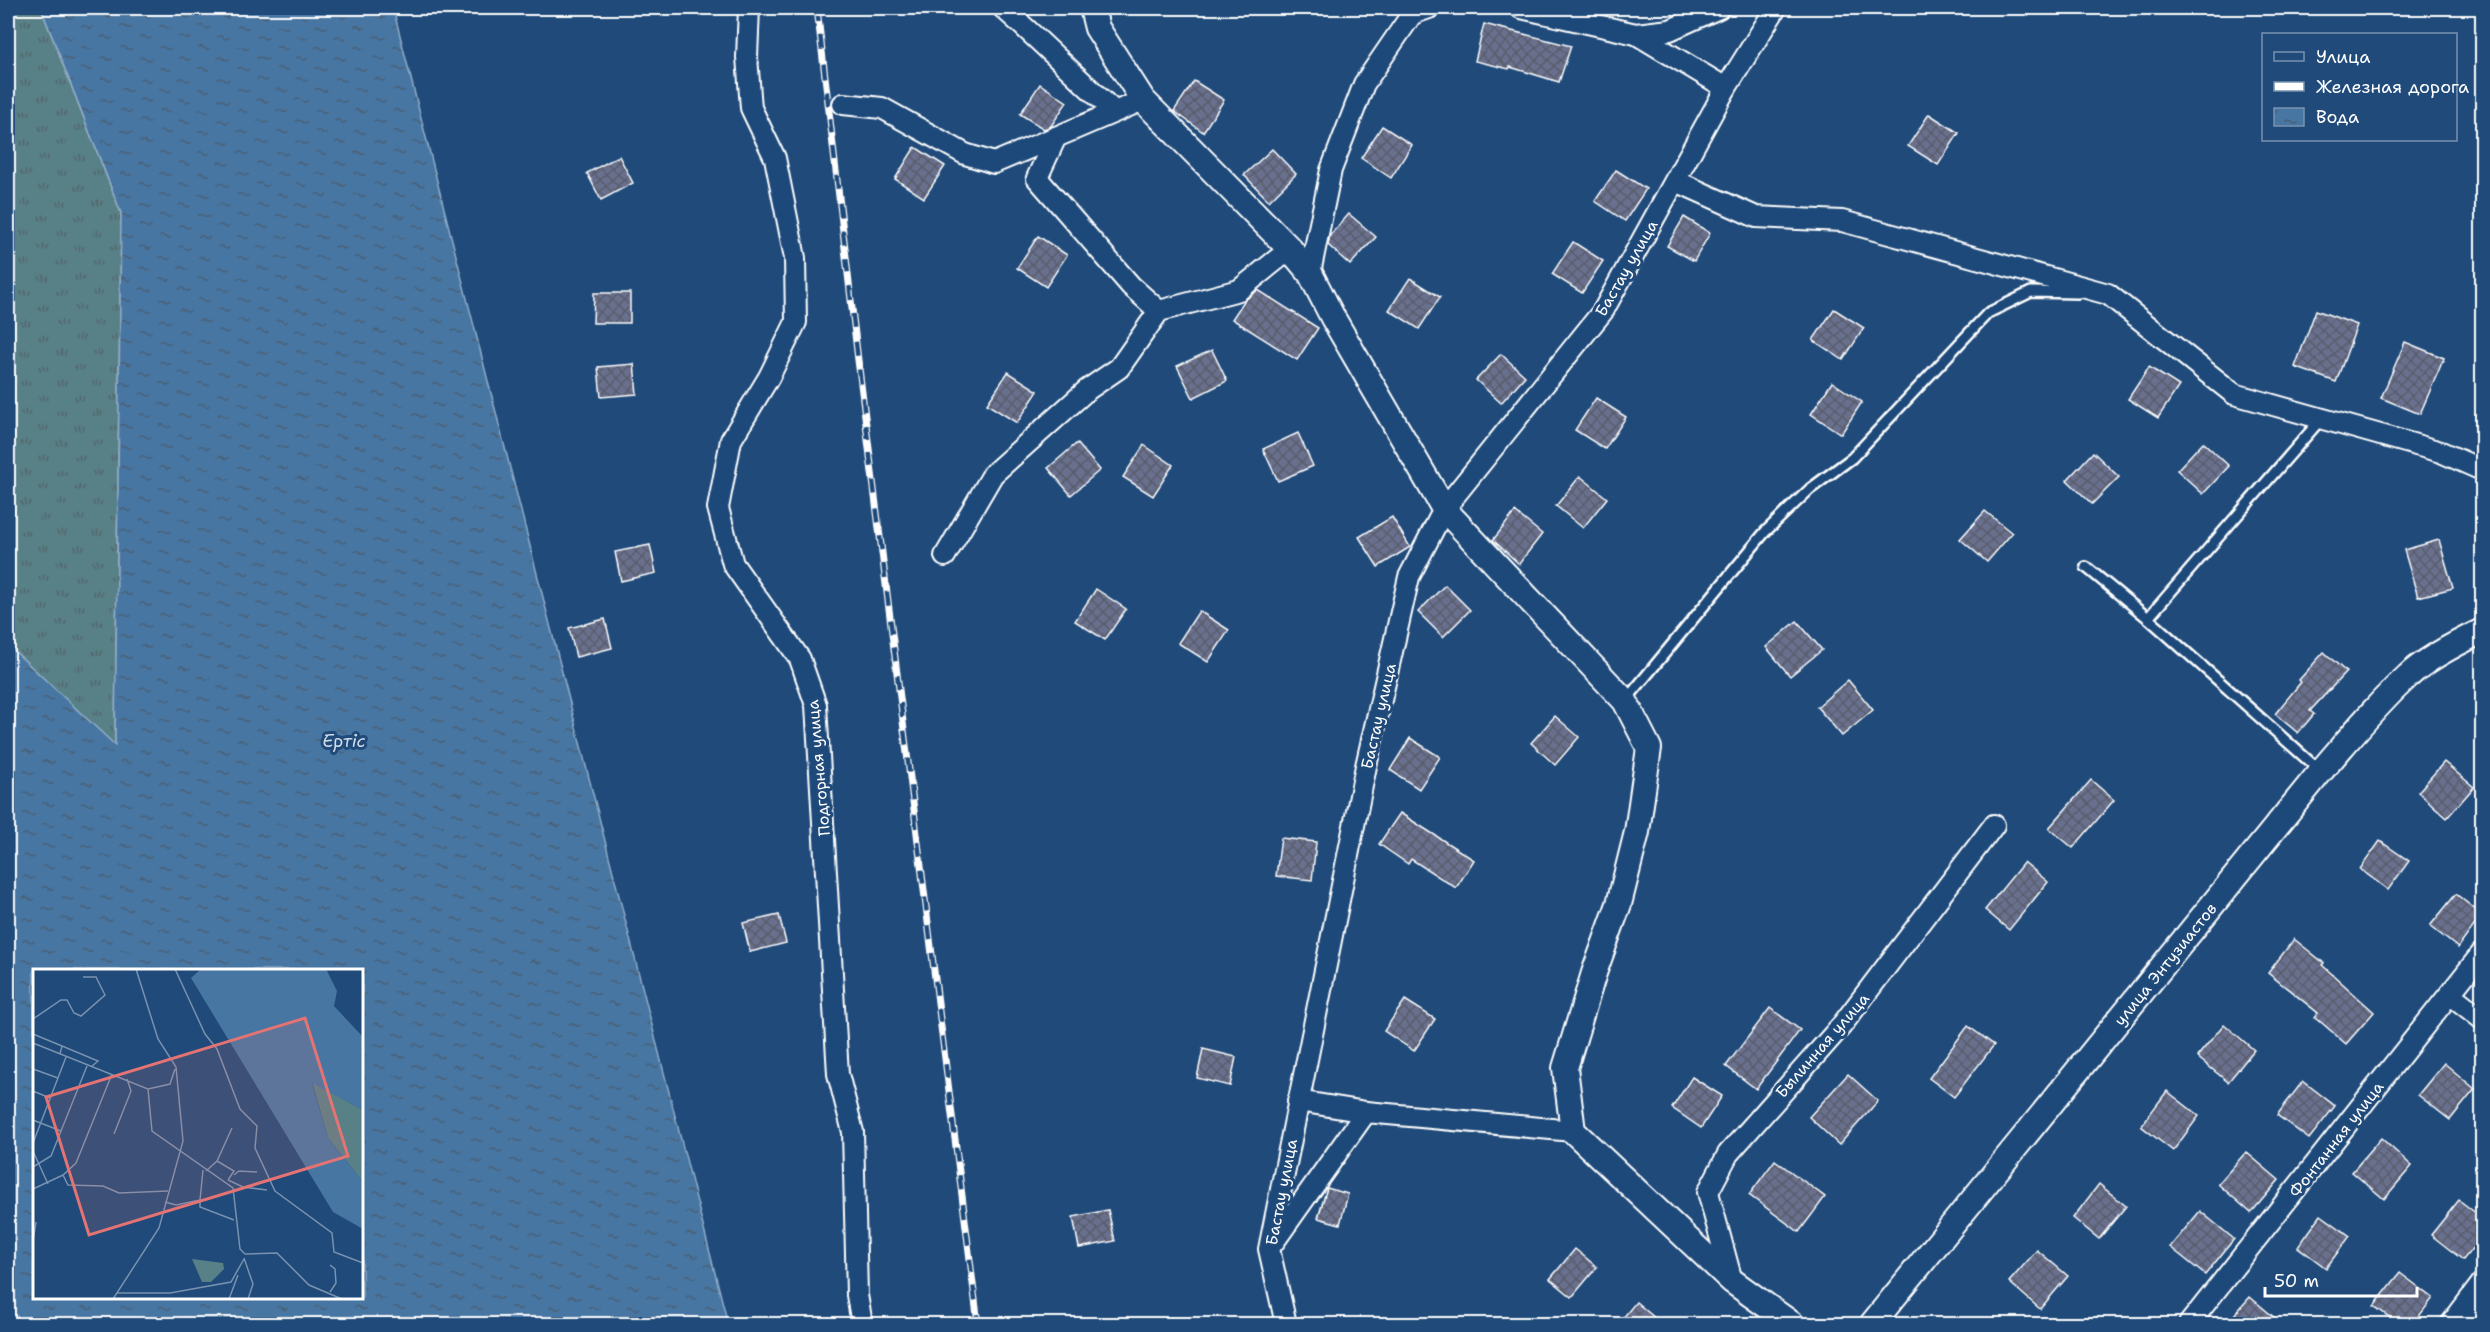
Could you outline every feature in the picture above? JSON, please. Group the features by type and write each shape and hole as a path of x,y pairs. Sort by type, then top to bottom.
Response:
{"street":[{"name":"Подгорная улица","path":"748,8 747,57 751,108 775,158 795,258 796,322 769,377 731,440 718,508 733,564 800,659 816,705 838,1074 853,1132 857,1295 862,1324"},
{"path":"1003,8 1114,111"},
{"path":"1092,8 1097,28 1143,100 1290,249 1310,273 1333,318 1444,509 1625,701 1649,748 1637,832 1619,904 1564,1068 1573,1131"},
{"path":"1521,8 1636,34 1726,88"},
{"path":"1636,34 1670,30 1719,8"},
{"name":"Бастау улица","path":"1286,1324 1269,1249 1366,766 1409,577 1444,509 1603,311 1726,88 1776,8"},
{"path":"1310,273 1330,170 1364,84 1418,10"},
{"path":"843,104 882,108 965,154 994,163 1143,100"},
{"path":"1056,137 1037,178 1131,286 1159,310"},
{"path":"1676,181 1756,217 1842,221 2108,294 2234,394 2253,401 2323,417 2441,452 2482,470"},
{"path":"945,556 993,474 1087,390 1119,368 1159,310 1239,290 1290,249"},
{"name":"улица Энтузиастов","path":"1872,1324 2321,771 2409,674 2462,640 2482,631"},
{"name":"Былинная улица","path":"1731,1281 1708,1192 1728,1154 1842,1025 1994,825"},
{"name":"Фонтанная улица","path":"2189,1324 2482,953"},
{"path":"2450,994 2482,1019"},
{"path":"1298,1101 1366,1112 1573,1131 1731,1281 1792,1324"},
{"path":"1269,1249 1366,1112"},
{"path":"2451,1324 2482,1283"},
{"path":"2463,1309 2481,1324"}],"lane":[{"path":"1625,701 1765,532 1810,489 1852,458 1988,313 2031,292 2108,294"},
{"path":"2148,618 2323,417"},
{"path":"2086,567 2148,618 2321,771"}],"green space":[{"path":"8,8 41,8 121,213 115,746 8,645"}],"water":[{"name":"Ертіс","path":"41,8 393,8 728,1324 8,1324 8,645 115,745 121,213"}],"building":[{"path":"1484,24 1571,46 1559,82 1510,67 1509,69 1475,61"},
{"path":"1194,81 1224,100 1203,132 1174,111"},
{"path":"1040,84 1067,102 1051,126 1044,129 1020,114"},
{"path":"1929,114 1959,133 1938,165 1908,146"},
{"path":"1382,126 1412,145 1391,178 1361,158"},
{"path":"915,147 945,166 924,198 895,179"},
{"path":"1272,149 1296,174 1269,201 1244,175"},
{"path":"619,156 633,183 601,200 587,173"},
{"path":"1616,170 1646,189 1625,221 1595,201"},
{"path":"1349,214 1376,237 1350,265 1328,245 1330,235"},
{"path":"1684,217 1710,233 1694,261 1667,246"},
{"path":"1038,236 1067,255 1046,287 1017,268"},
{"path":"1573,242 1603,261 1582,293 1552,274"},
{"path":"1410,278 1440,297 1419,329 1389,310"},
{"path":"1258,290 1318,328 1297,360 1232,319 1244,301"},
{"path":"594,293 630,293 630,323 593,323"},
{"path":"1834,309 1864,328 1843,360 1813,340"},
{"path":"2316,310 2357,325 2336,382 2295,367"},
{"path":"2405,342 2444,358 2420,414 2381,398"},
{"path":"1212,350 1227,381 1193,398 1177,366"},
{"path":"1501,354 1525,376 1501,403 1476,380"},
{"path":"634,364 637,394 601,397 598,367"},
{"path":"2149,367 2179,386 2158,418 2128,399"},
{"path":"1008,372 1038,391 1017,423 987,404"},
{"path":"1832,382 1862,402 1841,434 1811,414"},
{"path":"1596,398 1626,417 1605,449 1575,430"},
{"path":"1298,433 1313,466 1278,481 1263,449"},
{"path":"2203,442 2229,466 2203,494 2177,470"},
{"path":"1077,443 1100,470 1071,495 1048,468"},
{"path":"1144,445 1173,465 1153,496 1123,477"},
{"path":"2093,452 2119,477 2092,504 2067,480"},
{"path":"1580,476 1607,498 1583,528 1556,506"},
{"path":"1985,511 2012,533 1987,562 1960,539"},
{"path":"1515,512 1542,534 1519,564 1493,540"},
{"path":"1392,517 1410,547 1378,567 1359,537"},
{"path":"2439,540 2453,588 2418,597 2404,550"},
{"path":"650,545 656,573 621,581 615,552"},
{"path":"1445,585 1470,610 1443,637 1418,612"},
{"path":"1096,589 1126,609 1105,640 1075,621"},
{"path":"1199,611 1229,630 1208,662 1178,643"},
{"path":"605,619 612,648 576,657 569,628"},
{"path":"1797,621 1822,650 1790,676 1766,647"},
{"path":"2324,652 2346,672 2310,711 2314,714 2298,733 2275,714 2301,682 2299,680"},
{"path":"1848,680 1873,710 1842,736 1817,707"},
{"path":"1555,716 1579,737 1555,765 1531,743"},
{"path":"1410,738 1440,757 1419,789 1390,770"},
{"path":"2444,762 2474,787 2447,818 2418,792"},
{"path":"2091,780 2114,800 2073,848 2049,828"},
{"path":"1400,813 1474,860 1456,888 1411,859 1408,864 1379,844"},
{"path":"1281,838 1316,842 1312,880 1276,876"},
{"path":"2380,841 2409,861 2388,890 2360,869"},
{"path":"2024,862 2048,882 2009,930 1985,910"},
{"path":"2456,894 2482,915 2458,948 2430,926"},
{"path":"779,915 786,943 750,952 743,923"},
{"path":"2294,939 2324,963 2322,965 2374,1012 2346,1044 2315,1017 2318,1013 2268,973"},
{"path":"1405,1000 1435,1019 1414,1051 1384,1031"},
{"path":"1770,1008 1800,1030 1756,1089 1726,1066"},
{"path":"2224,1024 2254,1050 2228,1082 2197,1057"},
{"path":"1968,1026 1994,1045 1954,1097 1929,1078"},
{"path":"1203,1049 1236,1057 1230,1086 1197,1078"},
{"path":"2444,1063 2475,1089 2450,1120 2418,1095"},
{"path":"1848,1074 1878,1101 1839,1145 1809,1117"},
{"path":"1692,1077 1722,1096 1701,1128 1672,1108"},
{"path":"2303,1081 2335,1106 2309,1139 2277,1115"},
{"path":"2167,1091 2199,1116 2173,1151 2141,1126"},
{"path":"2381,1138 2412,1166 2384,1199 2352,1172"},
{"path":"2246,1152 2279,1180 2251,1213 2218,1184"},
{"path":"1775,1160 1825,1197 1799,1232 1749,1195"},
{"path":"2099,1184 2126,1206 2099,1239 2073,1218"},
{"path":"1327,1188 1348,1194 1340,1224 1318,1218"},
{"path":"2459,1200 2482,1218 2482,1236 2463,1260 2431,1235"},
{"path":"1108,1210 1115,1241 1079,1248 1073,1217"},
{"path":"2200,1211 2234,1239 2205,1275 2170,1247"},
{"path":"2321,1215 2350,1236 2326,1268 2298,1247"},
{"path":"1575,1249 1597,1267 1572,1297 1550,1279"},
{"path":"2037,1250 2068,1276 2040,1309 2009,1282"},
{"path":"2400,1273 2433,1298 2413,1324 2399,1324 2374,1306"},
{"path":"2250,1297 2282,1324 2226,1324"},
{"path":"1636,1302 1662,1324 1618,1324"}],"railway":[{"path":"817,8 858,360 978,1324"}]}
